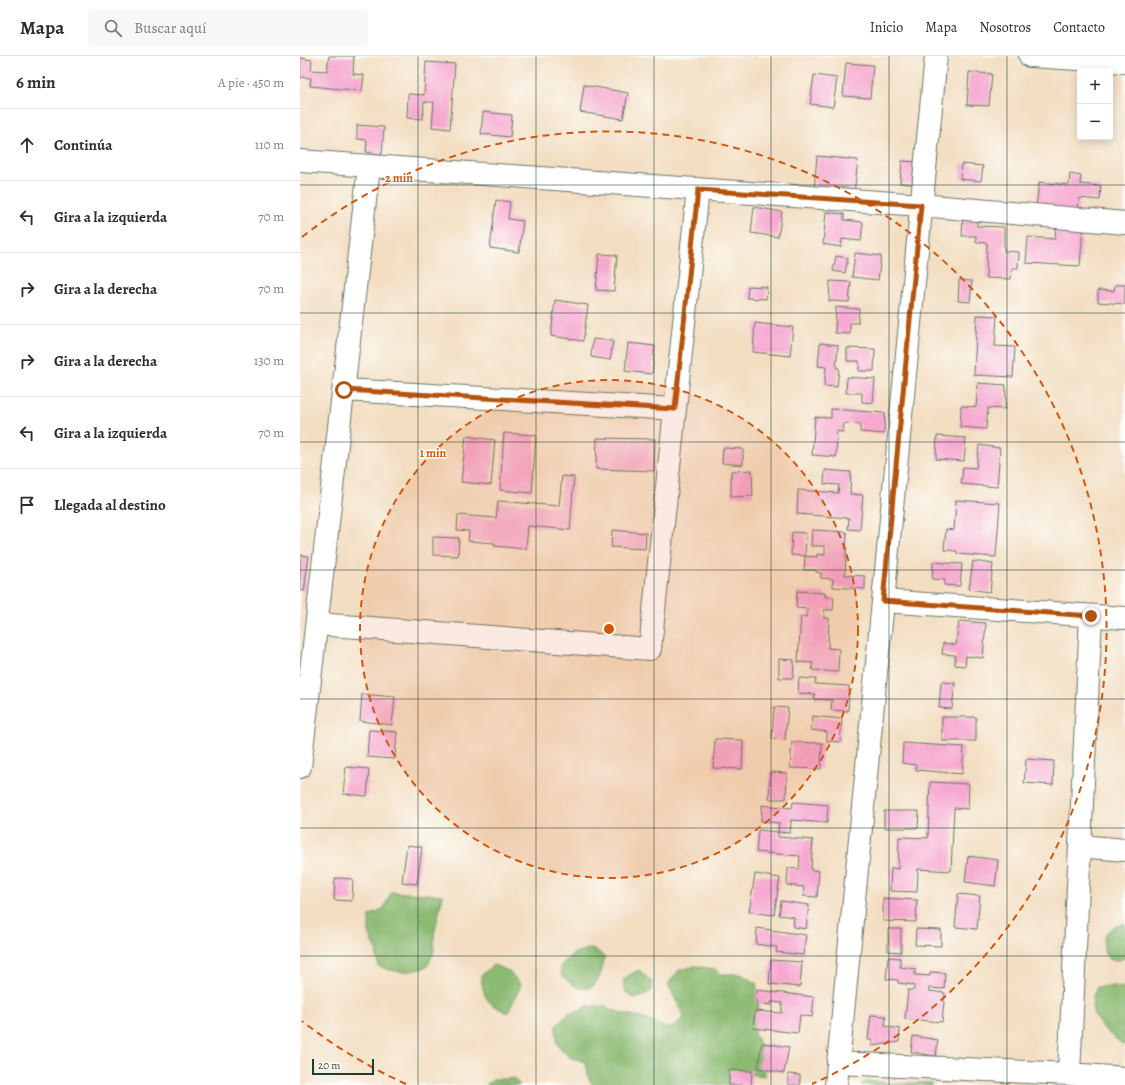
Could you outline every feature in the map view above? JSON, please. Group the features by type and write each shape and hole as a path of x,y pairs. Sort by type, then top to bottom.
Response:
{"street":[{"path":"836,1085 936,56"},
{"path":"1030,56 1125,62"},
{"path":"300,161 921,205 1125,223"},
{"path":"300,767 369,166"},
{"path":"317,624 650,649 698,190"},
{"path":"344,390 675,409"},
{"path":"883,601 1125,618"},
{"path":"1069,1074 1091,616"},
{"path":"1080,846 1125,850"},
{"path":"838,1063 1125,1078"}],"green space":[{"path":"391,892 443,895 434,934 434,952 427,967 403,972 378,966 376,949 369,933 369,916 384,908"},
{"path":"1125,924 1125,958 1112,960 1108,958 1104,951 1106,934 1108,931"},
{"path":"590,949 598,951 604,957 603,966 599,978 593,986 588,988 578,987 569,982 561,974 561,966 574,954"},
{"path":"493,965 509,971 521,985 508,1013 491,1003 487,999 483,990 481,976"},
{"path":"696,966 714,969 721,974 741,974 756,983 759,1000 754,1033 767,1060 765,1076 746,1074 732,1085 593,1085 589,1079 586,1062 569,1057 557,1044 556,1026 569,1013 587,1006 603,1006 621,1013 639,1017 667,1028 672,1028 684,1017 668,984 679,970"},
{"path":"639,970 652,982 651,991 646,995 636,998 628,995 624,986 624,979"},
{"path":"1114,986 1125,988 1125,1046 1103,1028 1094,1014 1092,1006 1093,997 1097,987"},
{"path":"513,1078 520,1085 486,1085 493,1080"},
{"path":"866,1081 898,1084 931,1083 932,1085 861,1085"}],"building":[{"path":"329,56 354,56 353,74 364,75 362,91 310,86 311,78 300,77 300,58 312,60 311,70 327,71"},
{"path":"426,62 455,64 450,129 432,127 434,102 424,102 423,119 407,118 408,94 424,95"},
{"path":"846,63 873,65 870,98 843,96"},
{"path":"969,72 992,74 989,106 967,105"},
{"path":"814,75 837,78 833,107 810,104"},
{"path":"584,85 628,93 623,119 580,112"},
{"path":"483,112 512,115 510,137 481,134"},
{"path":"357,125 384,127 382,154 366,152 367,140 357,139"},
{"path":"817,156 858,160 854,194 814,190"},
{"path":"902,161 919,162 918,185 900,183"},
{"path":"961,164 983,166 981,181 960,179"},
{"path":"1070,174 1081,176 1080,184 1101,186 1100,200 1079,198 1078,212 1036,208 1039,182 1069,185"},
{"path":"496,200 510,202 508,219 523,221 519,252 490,248"},
{"path":"754,207 782,212 778,237 751,233"},
{"path":"826,212 844,214 844,220 863,222 861,241 842,239 841,247 823,244"},
{"path":"963,217 977,217 977,226 1004,227 1004,251 1019,252 1018,268 1012,268 1011,279 986,278 987,243 976,242 976,236 962,236"},
{"path":"1056,225 1083,227 1080,266 1026,263 1028,237 1055,239"},
{"path":"855,253 881,256 878,280 852,277"},
{"path":"599,254 617,255 614,291 596,290"},
{"path":"836,256 848,258 845,273 833,271"},
{"path":"959,280 972,281 970,302 958,301"},
{"path":"830,281 851,282 849,302 829,301"},
{"path":"1115,285 1125,285 1125,304 1098,302 1098,290 1114,291"},
{"path":"748,286 767,287 766,299 747,298"},
{"path":"555,300 588,305 583,341 551,336"},
{"path":"836,307 859,309 858,323 850,323 850,334 835,333"},
{"path":"977,315 997,316 995,346 1015,347 1013,377 974,375"},
{"path":"755,323 793,327 790,356 753,352"},
{"path":"593,339 613,341 610,360 591,357"},
{"path":"628,343 655,346 652,374 625,371"},
{"path":"820,343 838,345 836,368 839,368 837,387 824,386 826,367 818,366"},
{"path":"847,348 875,349 874,371 859,371 859,361 847,361"},
{"path":"847,377 875,379 873,403 862,402 862,393 846,393"},
{"path":"978,383 1006,385 1005,409 988,408 986,429 960,427 961,406 976,407"},
{"path":"831,409 885,413 884,434 860,432 860,424 844,423 843,432 837,431 836,457 812,455 815,417 831,418"},
{"path":"504,433 536,435 532,493 500,490"},
{"path":"466,436 495,440 491,485 461,482"},
{"path":"937,436 966,438 964,461 936,459"},
{"path":"597,438 655,439 654,471 596,469"},
{"path":"979,445 1000,448 997,487 961,484 963,467 976,468"},
{"path":"723,448 743,449 743,465 722,463"},
{"path":"752,470 753,496 731,497 731,471"},
{"path":"825,470 851,472 850,494 863,495 860,530 848,529 849,518 797,514 798,490 838,493 839,485 824,484"},
{"path":"562,476 574,477 570,530 528,526 526,549 494,546 495,543 468,541 469,531 457,530 458,515 496,518 498,501 559,506"},
{"path":"956,500 1000,503 996,557 957,554 957,551 944,550 946,529 954,530"},
{"path":"612,530 646,533 645,549 611,547"},
{"path":"812,530 847,532 845,575 865,576 865,589 833,587 833,579 821,578 821,573 816,572 816,570 804,570 805,556 817,557 817,554 825,555 825,546 811,546"},
{"path":"792,532 806,533 805,556 791,555"},
{"path":"433,537 459,538 458,556 433,555"},
{"path":"300,555 309,556 304,591 300,590"},
{"path":"973,561 993,564 990,592 969,589"},
{"path":"933,562 962,564 960,586 944,585 945,580 932,579"},
{"path":"797,591 825,593 825,597 834,597 833,610 824,610 824,618 829,618 828,648 839,649 838,672 812,670 813,663 798,662 801,616 807,617 808,609 796,608"},
{"path":"959,621 986,623 983,658 966,656 965,666 955,665 955,655 942,654 943,643 956,645"},
{"path":"779,659 794,660 793,678 779,678"},
{"path":"799,678 816,679 815,684 849,686 848,711 831,710 832,700 814,699 815,694 798,693"},
{"path":"941,682 955,683 952,709 939,708"},
{"path":"362,694 395,697 392,725 360,721"},
{"path":"774,707 788,708 785,740 772,739"},
{"path":"813,716 842,719 840,742 827,741 827,732 811,730"},
{"path":"942,717 976,717 976,741 942,741"},
{"path":"369,730 397,732 395,759 367,757"},
{"path":"715,739 743,740 742,769 713,768"},
{"path":"792,742 822,743 821,769 790,768"},
{"path":"903,743 964,747 962,774 916,770 916,765 902,763"},
{"path":"1026,759 1054,761 1053,785 1024,783"},
{"path":"346,767 369,769 367,796 343,794"},
{"path":"770,772 787,773 786,799 769,799"},
{"path":"930,782 969,784 968,809 954,808 951,871 918,869 917,892 890,891 891,868 898,869 899,837 928,838"},
{"path":"793,802 828,805 827,823 791,820 790,833 778,832 779,823 761,821 762,805 792,808"},
{"path":"884,811 919,811 918,828 884,828"},
{"path":"758,830 778,832 778,837 813,840 811,870 819,871 817,897 803,896 804,887 787,885 788,868 799,869 800,856 756,852"},
{"path":"407,845 422,847 417,884 402,882"},
{"path":"968,856 998,860 995,886 965,882"},
{"path":"755,874 780,878 774,915 749,912"},
{"path":"335,878 353,879 352,901 334,900"},
{"path":"958,894 980,896 977,929 955,927"},
{"path":"883,898 917,900 916,922 883,921"},
{"path":"781,901 809,905 806,929 793,927 794,917 779,915"},
{"path":"757,928 806,935 803,955 776,952 777,947 756,944"},
{"path":"888,929 901,929 901,952 888,951"},
{"path":"916,929 941,930 941,946 915,945"},
{"path":"888,957 900,958 900,967 915,969 915,975 930,976 930,972 945,973 944,989 929,988 929,991 945,993 942,1022 905,1019 908,990 914,990 914,985 898,983 898,980 886,979"},
{"path":"771,960 802,962 800,987 769,984"},
{"path":"757,990 814,997 812,1017 800,1015 798,1033 753,1028 755,1011 782,1013 782,1003 771,1002 771,1005 756,1003"},
{"path":"871,1015 886,1016 885,1026 900,1029 899,1042 872,1046 872,1040 868,1040"},
{"path":"913,1036 938,1040 936,1056 911,1052"},
{"path":"762,1043 789,1047 784,1073 758,1068"},
{"path":"729,1070 752,1071 751,1085 729,1085"},
{"path":"788,1074 800,1075 800,1085 788,1085"}],"route":[{"path":"344,390 675,409 698,190 921,205 883,601 1091,616"}]}
